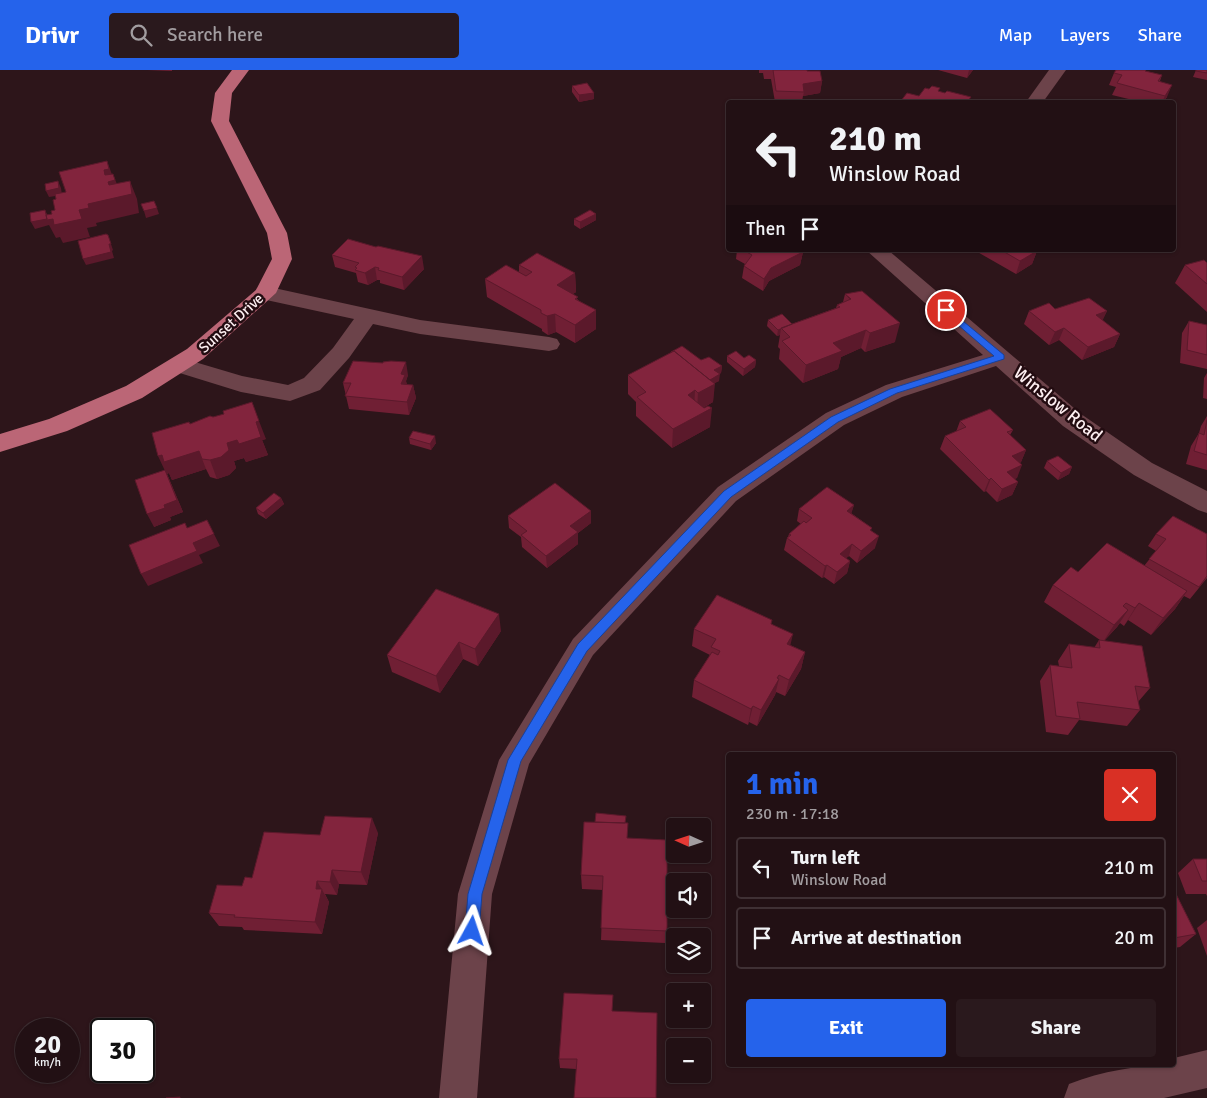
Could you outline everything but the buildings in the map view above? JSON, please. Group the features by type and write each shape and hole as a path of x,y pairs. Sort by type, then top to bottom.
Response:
{"main road":[{"name":"Sunset Drive","path":"0,443 58,424 134,392 195,354 265,293 282,259 277,233 220,121 220,101 230,82 241,70"}],"street":[{"path":"1036,100 1058,70"},
{"name":"Winslow Road","path":"878,252 1080,426 1143,469 1207,503"},
{"path":"265,293 420,327 549,344"},
{"path":"178,365 241,384 290,393 312,384 341,353 368,317"},
{"path":"458,1098 475,894 515,760 582,647 727,494 834,419 894,391 1001,357"},
{"path":"1083,1098 1207,1068"}],"route":[{"path":"472,931 475,894 515,760 582,647 727,494 834,419 894,391 1001,357 946,310"}]}
